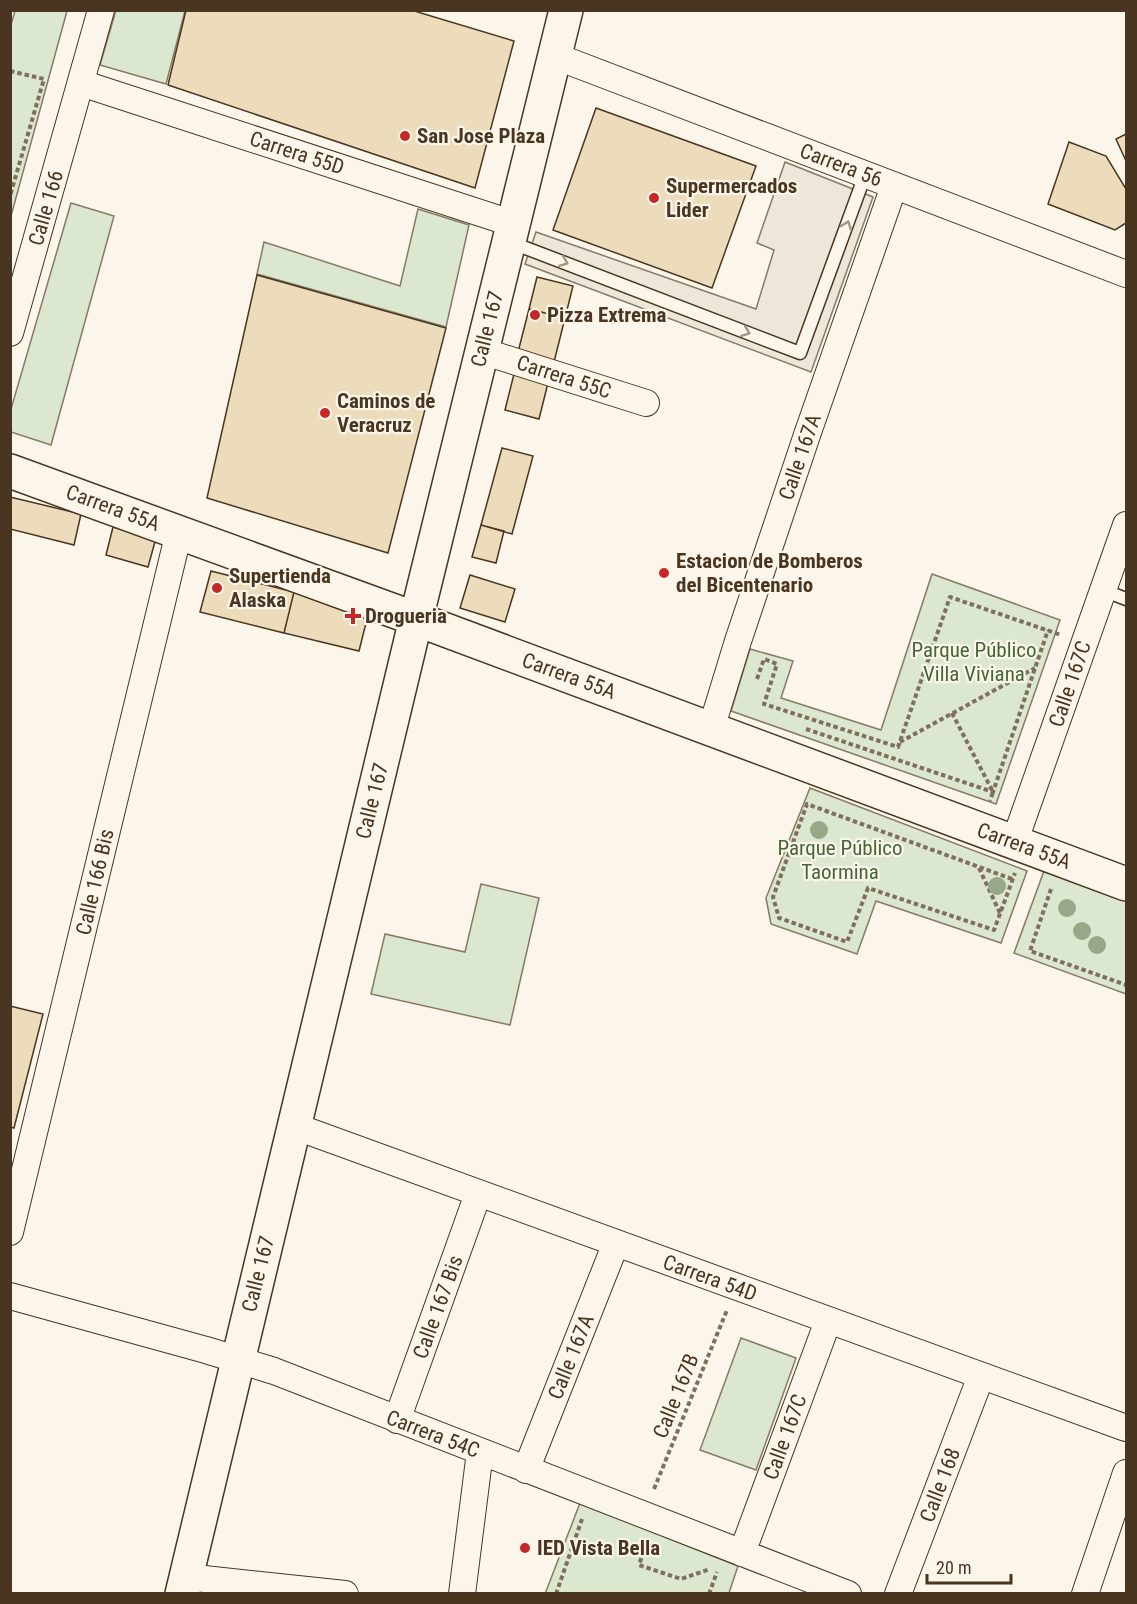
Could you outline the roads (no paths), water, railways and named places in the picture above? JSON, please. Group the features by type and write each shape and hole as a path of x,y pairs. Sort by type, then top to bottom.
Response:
{"street":[{"name":"Calle 166","path":"10,333 100,10"},
{"name":"Calle 167","path":"184,1585 416,619 566,10"},
{"name":"Carrera 56","path":"555,56 1126,274"},
{"name":"Carrera 55D","path":"81,83 511,232"},
{"name":"Calle 167A","path":"711,729 803,446 894,186"},
{"name":"Carrera 55C","path":"482,351 646,403"},
{"name":"Carrera 55A","path":"10,471 416,619 1126,884"},
{"name":"Calle 167C","path":"1014,843 1126,525"},
{"name":"Calle 166 Bis","path":"10,1232 179,532"},
{"name":"Carrera 54D","path":"294,1126 1126,1428"},
{"name":"Calle 167 Bis","path":"397,1420 478,1194"},
{"name":"Calle 167A","path":"526,1470 616,1244"},
{"name":"Carrera 54C","path":"10,1296 237,1359 526,1470 646,1527 742,1553 848,1593"},
{"name":"Calle 167C","path":"742,1553 828,1320"},
{"name":"Calle 168","path":"898,1593 981,1376"},
{"path":"462,1593 480,1452"},
{"path":"1085,1593 1126,1473"},
{"path":"184,1585 345,1593"}],"lane":[{"path":"511,232 800,353 865,175"},
{"path":"1103,590 1126,599"}],"place":[{"name":"San Jose Plaza","path":"405,136"},
{"name":"Supermercados Lider","path":"654,198"},
{"name":"Pizza Extrema","path":"535,315"},
{"name":"Caminos de Veracruz","path":"325,413"},
{"name":"Estacion de Bomberos del Bicentenario","path":"664,573"},
{"name":"Supertienda Alaska","path":"217,588"},
{"name":"Drogueria","path":"353,616"},
{"name":"IED Vista Bella","path":"525,1548"}],"park label":[{"name":"Parque Público Villa Viviana","path":"974,662"},
{"name":"Parque Público Taormina","path":"840,860"}]}
